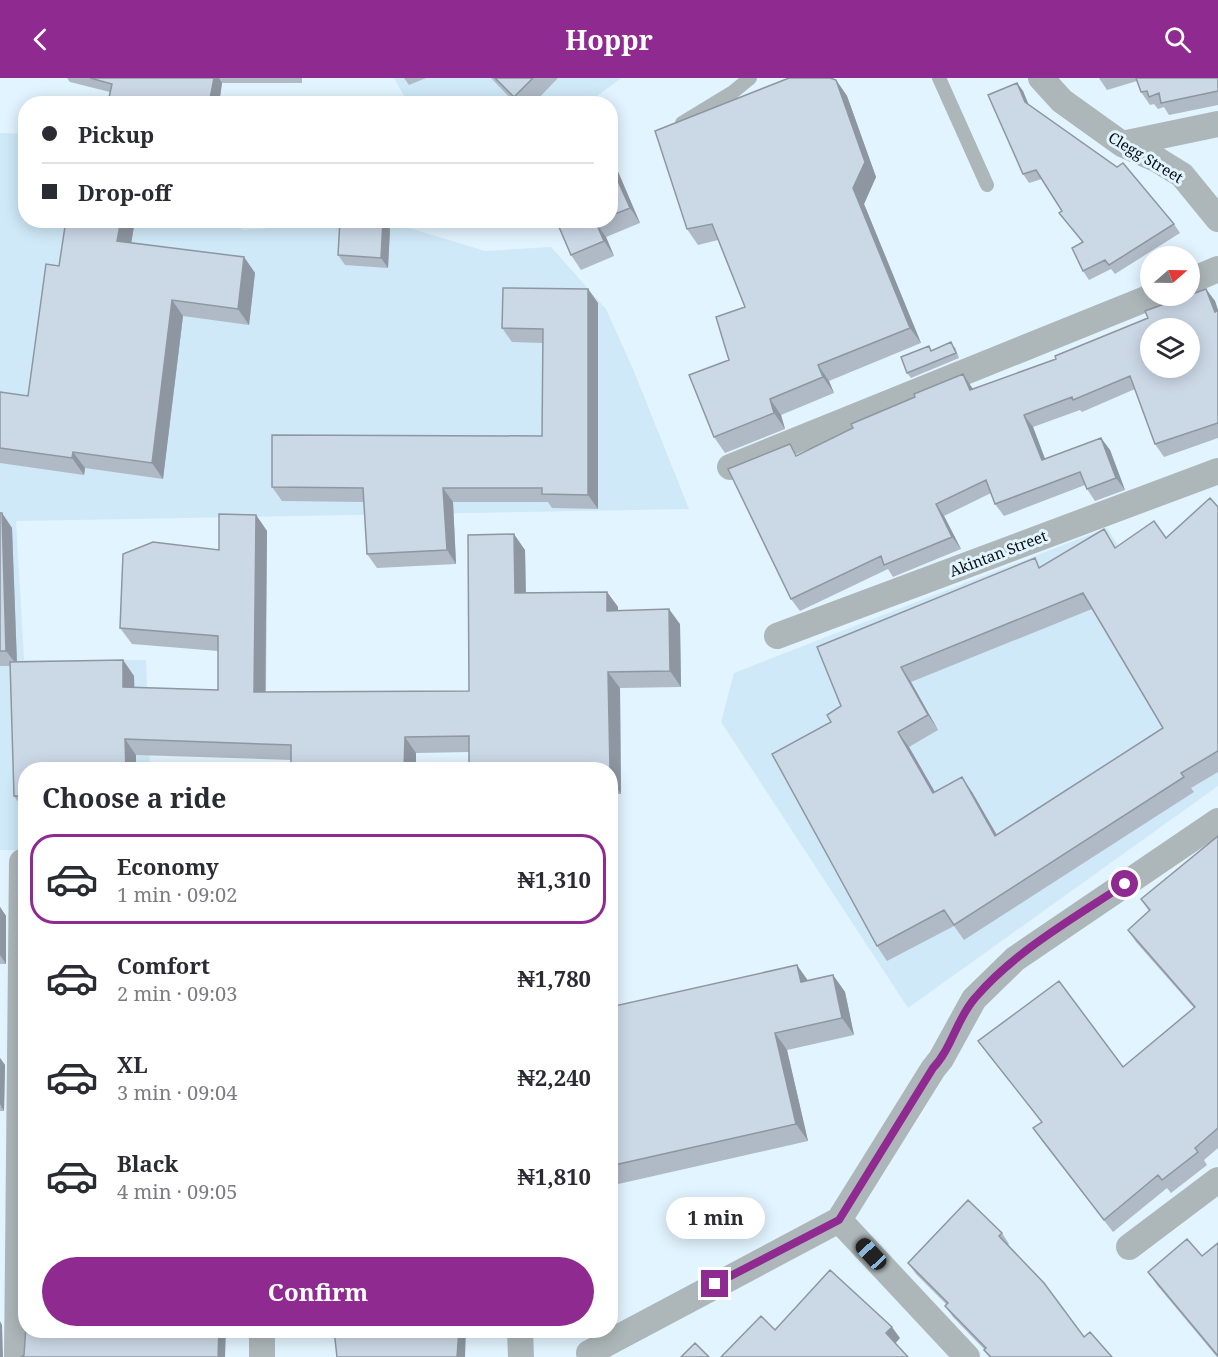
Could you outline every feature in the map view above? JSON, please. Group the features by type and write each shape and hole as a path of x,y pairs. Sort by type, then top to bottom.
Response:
{"street":[{"name":"Clegg Street","path":"1041,78 1062,101 1122,144 1156,159 1182,175 1218,219"},
{"path":"1122,144 1218,124"},
{"path":"1200,277 1218,269"},
{"path":"729,467 1140,301"},
{"name":"Akintan Street","path":"777,636 1218,471"},
{"path":"588,1356 839,1220 937,1064 974,999 1016,959 1218,821"},
{"path":"16,862 16,1357"},
{"path":"1129,1247 1218,1180"},
{"path":"839,1220 967,1357"},
{"path":"262,1338 262,1357"},
{"path":"520,1338 521,1357"}],"lane":[{"path":"672,129 733,92 750,78"},
{"path":"939,78 987,185"}],"shaded area":[{"path":"394,78 621,78 597,96 404,96"},
{"path":"0,133 18,134 18,228 239,228 243,230 409,228 485,251 551,247 606,309 633,369 689,509 16,521 24,660 146,660 150,762 18,762 18,850 0,850"},
{"path":"1107,528 1218,705 1218,786 908,1008 721,722 734,673"}],"building":[{"path":"90,78 214,78 211,96 109,96 112,84"},
{"path":"495,78 533,78 515,96"},
{"path":"789,78 836,80 865,162 853,188 910,328 818,365 823,377 770,399 774,413 714,437 689,375 729,360 716,317 745,307 712,224 687,229 655,131"},
{"path":"1136,78 1218,78 1218,91 1161,103 1159,93 1149,97 1147,91 1141,92"},
{"path":"1017,83 1025,102 1117,167 1123,163 1174,224 1109,265 1105,260 1083,271 1072,248 1083,242 1059,213 1062,211 1036,170 1023,174 988,95"},
{"path":"618,181 630,208 618,213"},
{"path":"65,228 119,228 117,241 244,257 238,309 172,300 152,463 73,452 72,458 0,448 0,392 28,396 46,264 59,266"},
{"path":"340,228 383,228 381,258 338,255"},
{"path":"559,228 598,228 604,241 571,255"},
{"path":"503,288 588,289 588,495 542,494 542,488 443,488 447,550 367,554 363,488 272,487 272,435 542,436 543,329 502,328"},
{"path":"1206,289 1215,312 1218,310 1218,423 1155,444 1130,376 1073,400 1072,397 1024,415 1042,460 1101,438 1116,478 1087,489 1080,472 995,504 986,480 936,504 952,537 884,565 881,556 791,599 728,469 790,444 796,456 853,428 851,424 963,374 970,390 1056,359 1055,356 1140,321 1140,378 1200,378 1200,318 1148,318 1145,311 1159,306 1200,306 1200,291"},
{"path":"951,342 956,353 907,373 901,357 929,346 931,351"},
{"path":"1210,498 1218,507 1218,751 1181,773 1184,777 954,925 944,910 877,946 772,754 831,722 827,715 841,706 817,647 1035,558 1039,568 1104,529 1115,548 1154,521 1166,538","holes":["1083,593 1163,728 995,836 962,777 933,793 898,732 928,715 901,667"]},
{"path":"0,513 2,513 6,651 0,651"},
{"path":"219,514 256,515 254,692 469,691 468,535 514,534 515,593 607,592 607,611 669,609 670,671 608,672 610,762 469,762 469,736 405,737 404,762 291,762 291,745 125,739 126,762 18,762 18,796 14,796 10,662 123,660 123,687 218,690 218,636 120,628 123,554 153,542 219,550"},
{"path":"1218,836 1218,1128 1195,1148 1198,1152 1162,1180 1158,1175 1104,1220 1033,1128 1042,1122 978,1041 1059,981 1123,1067 1195,1007 1128,930 1150,910 1141,899"},
{"path":"797,965 801,982 833,975 842,1018 775,1033 796,1124 618,1164 618,1005"},
{"path":"968,1200 1002,1233 999,1236 1044,1283 1084,1337 1090,1332 1112,1357 991,1357 984,1350 986,1348 945,1306 948,1303 908,1263"},
{"path":"1187,1239 1202,1256 1218,1243 1218,1356 1148,1272"},
{"path":"830,1270 892,1327 886,1333 908,1357 721,1357 761,1316 775,1330"},
{"path":"25,1338 219,1338 218,1357 21,1357 24,1355"},
{"path":"335,1338 458,1338 457,1357 337,1357"},
{"path":"695,1343 709,1357 681,1357"}],"route":[{"path":"715,1284 839,1220 933,1068 941,1059 974,999 1016,959 1125,884"}]}
